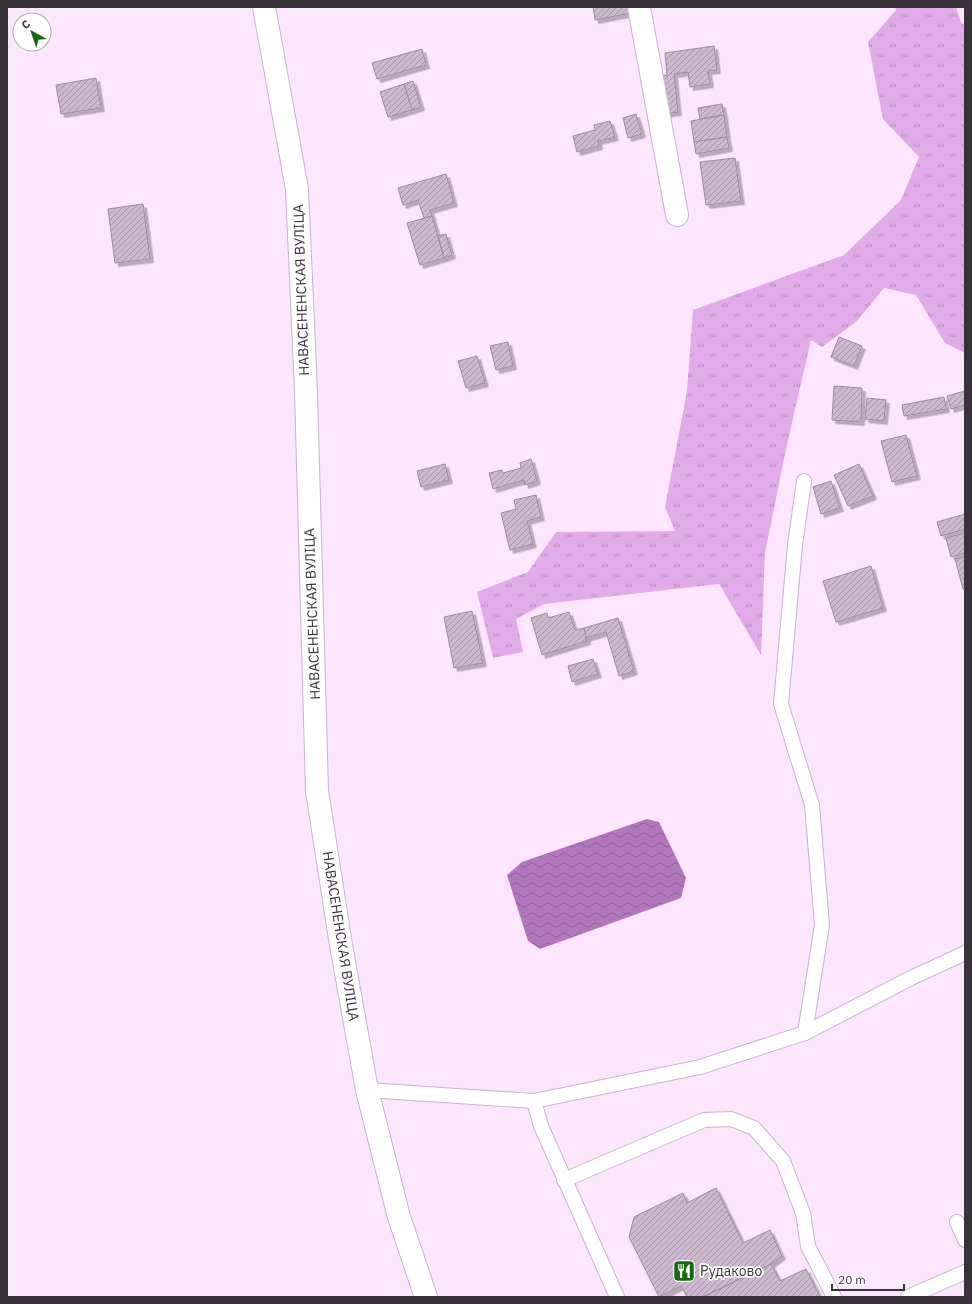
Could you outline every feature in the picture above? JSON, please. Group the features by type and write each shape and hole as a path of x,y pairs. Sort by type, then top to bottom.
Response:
{"main road":[{"name":"НАВАСЕНЕНСКАЯ ВУЛІЦА","path":"264,7 297,189 306,392 317,791 340,937 367,1090 398,1217 426,1297"},
{"path":"639,7 677,215"}],"lane":[{"path":"804,481 795,545 782,704 812,805 822,925 804,1033"},
{"path":"367,1090 534,1101 700,1066 804,1033 911,978 965,953"},
{"path":"534,1101 541,1126 617,1297"},
{"path":"564,1180 704,1120 732,1119 754,1128 783,1161 803,1213 808,1246 834,1297"},
{"path":"957,1222 965,1240"},
{"path":"908,1297 965,1272"}],"green space":[{"path":"895,7 956,7 961,22 965,26 965,353 945,343 916,295 884,288 857,321 822,347 811,340 786,449 765,553 761,655 719,584 544,604 516,619 523,652 493,658 477,592 528,572 556,532 675,531 665,507 687,391 693,310 844,255 901,200 919,157 883,119 868,42 896,10"}],"water":[{"path":"647,819 659,822 686,878 681,898 540,949 528,941 507,875 522,862"}],"building":[{"path":"593,7 630,7 631,13 595,20"},
{"path":"714,46 717,70 708,71 710,84 690,87 688,72 674,74 678,112 664,114 659,76 667,75 665,53"},
{"path":"422,49 426,65 377,79 372,63"},
{"path":"96,78 101,108 61,114 56,85"},
{"path":"413,81 421,107 412,110 404,84"},
{"path":"404,84 412,110 388,117 380,92"},
{"path":"722,104 724,115 700,119 698,108"},
{"path":"636,114 642,134 628,138 623,118"},
{"path":"724,115 727,137 694,142 691,121"},
{"path":"610,121 615,137 598,141 599,146 577,152 573,136 595,130 594,125"},
{"path":"727,137 729,148 696,154 694,142"},
{"path":"735,158 741,201 706,205 700,162"},
{"path":"446,174 454,203 430,210 432,216 424,218 418,200 403,205 398,188"},
{"path":"143,204 150,259 115,263 108,209"},
{"path":"432,216 444,258 420,265 407,223"},
{"path":"446,234 452,255 444,258 438,236"},
{"path":"839,337 862,346 854,366 831,357"},
{"path":"508,342 513,366 496,370 490,346"},
{"path":"477,356 485,383 466,388 458,361"},
{"path":"834,386 862,388 861,422 832,420"},
{"path":"965,391 965,405 951,409 947,396"},
{"path":"944,397 946,409 904,416 902,405"},
{"path":"867,398 886,400 884,421 865,419"},
{"path":"906,435 917,476 892,482 881,441"},
{"path":"531,459 537,481 525,485 524,480 493,489 489,473 502,470 503,473 521,468 520,463"},
{"path":"445,464 449,480 421,487 417,471"},
{"path":"859,464 873,496 848,506 834,475"},
{"path":"831,481 840,508 821,514 813,487"},
{"path":"536,495 541,517 527,521 533,544 510,550 501,513 516,509 514,500"},
{"path":"965,514 965,529 941,536 937,522"},
{"path":"965,533 965,553 951,557 946,538"},
{"path":"965,557 965,589 963,589 955,559"},
{"path":"871,566 883,608 836,622 823,581"},
{"path":"472,611 483,663 454,668 444,617"},
{"path":"569,612 575,630 584,628 587,641 542,655 531,618 547,613 548,618"},
{"path":"618,618 634,671 619,676 606,632 586,638 584,628"},
{"path":"593,659 598,674 572,682 568,666"},
{"path":"716,1188 743,1243 770,1230 782,1256 771,1264 703,1297 687,1297 681,1286 659,1297 629,1237 634,1217 683,1193 687,1203"},
{"path":"771,1264 780,1281 806,1269 820,1297 703,1297"}],"place":[{"name":"Рудаково","path":"684,1271"}]}
